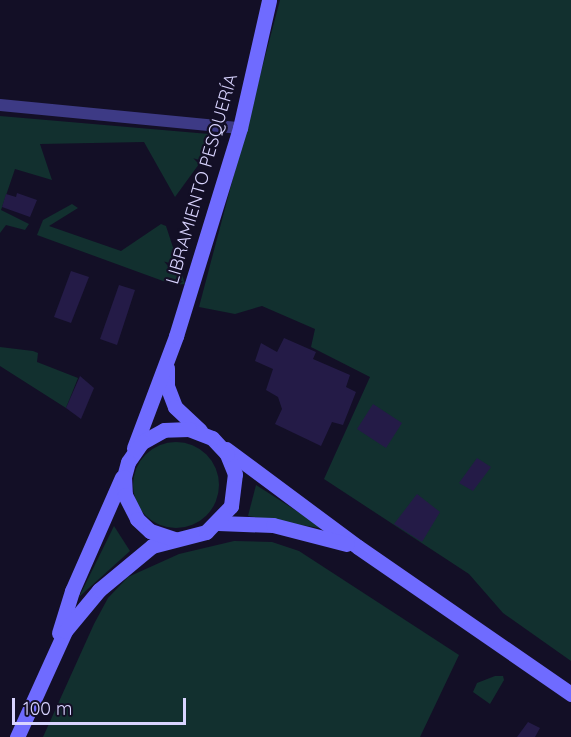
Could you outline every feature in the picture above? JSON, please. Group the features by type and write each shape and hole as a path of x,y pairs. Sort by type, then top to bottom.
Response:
{"main road":[{"name":"LIBRAMIENTO PESQUERÍA","path":"167,361 240,128 269,0"},
{"path":"167,361 166,376 175,407 216,442 358,547 571,694"},
{"path":"17,737 49,661 72,591 127,465 167,361"},
{"path":"49,661 65,631 111,576 152,546 175,539 191,538 218,523 231,506 235,485 232,464 216,442 189,429 164,430 142,442 127,465 124,486 131,512 150,531 175,539"},
{"path":"218,523 273,525 358,547"}],"street":[{"path":"0,105 240,128"}],"green space":[{"path":"280,0 571,0 571,661 503,613 469,574 324,479 370,377 311,347 315,329 262,306 235,314 199,307"},
{"path":"0,116 209,134 215,142 175,197 144,142 40,144 52,180 15,169 1,210 29,224 25,230 6,225 0,233"},
{"path":"72,204 78,208 49,226 121,251 161,224 166,226 185,284 174,285 37,235 43,220"},
{"path":"0,347 33,351 38,353 37,362 78,378 66,408 0,366"},
{"path":"176,442 200,449 212,461 219,485 212,509 200,521 176,528 152,521 140,509 133,485 140,461 152,449"},
{"path":"256,485 325,529 248,516"},
{"path":"114,526 130,551 79,597"},
{"path":"234,541 272,542 299,551 459,655 420,737 43,737 94,624 108,598 128,577 179,554"},
{"path":"495,676 503,676 504,680 490,704 473,692 477,683"}],"building":[{"path":"17,193 37,200 30,217 2,207 6,194 16,197"},
{"path":"71,271 89,277 71,323 54,317"},
{"path":"119,285 135,290 117,345 100,339"},
{"path":"284,338 316,352 313,359 350,375 346,387 356,392 343,425 332,422 321,446 275,424 282,409 278,397 266,390 273,369 255,361 261,343 277,352"},
{"path":"80,376 94,388 81,419 66,408"},
{"path":"373,404 402,423 386,448 357,429"},
{"path":"477,458 491,467 473,491 459,483"},
{"path":"417,494 440,512 422,542 394,524"},
{"path":"528,722 540,728 535,737 517,737"}]}
